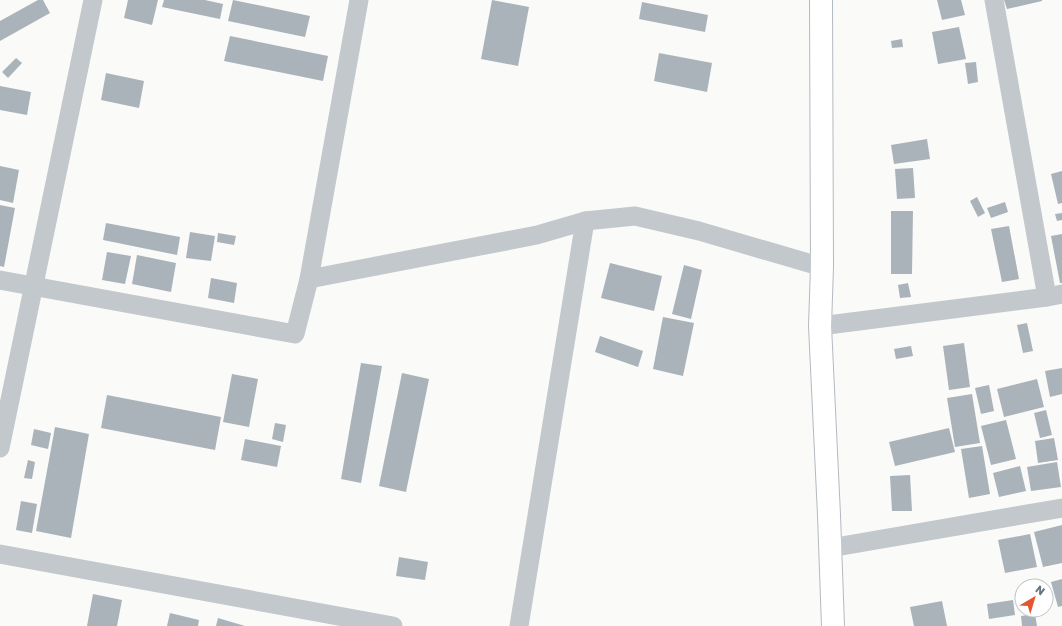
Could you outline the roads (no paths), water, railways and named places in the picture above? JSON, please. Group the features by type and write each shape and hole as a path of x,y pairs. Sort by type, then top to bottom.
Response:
{"main road":[{"path":"821,0 822,267 820,326 833,626"}],"street":[{"path":"0,448 93,0"},
{"path":"0,280 295,334 309,279 359,0"},
{"path":"820,326 1055,295 994,0"},
{"path":"309,279 537,235 585,221 635,216 699,231 822,267"},
{"path":"519,626 585,221"},
{"path":"830,548 1062,508"},
{"path":"0,554 393,626"}]}
